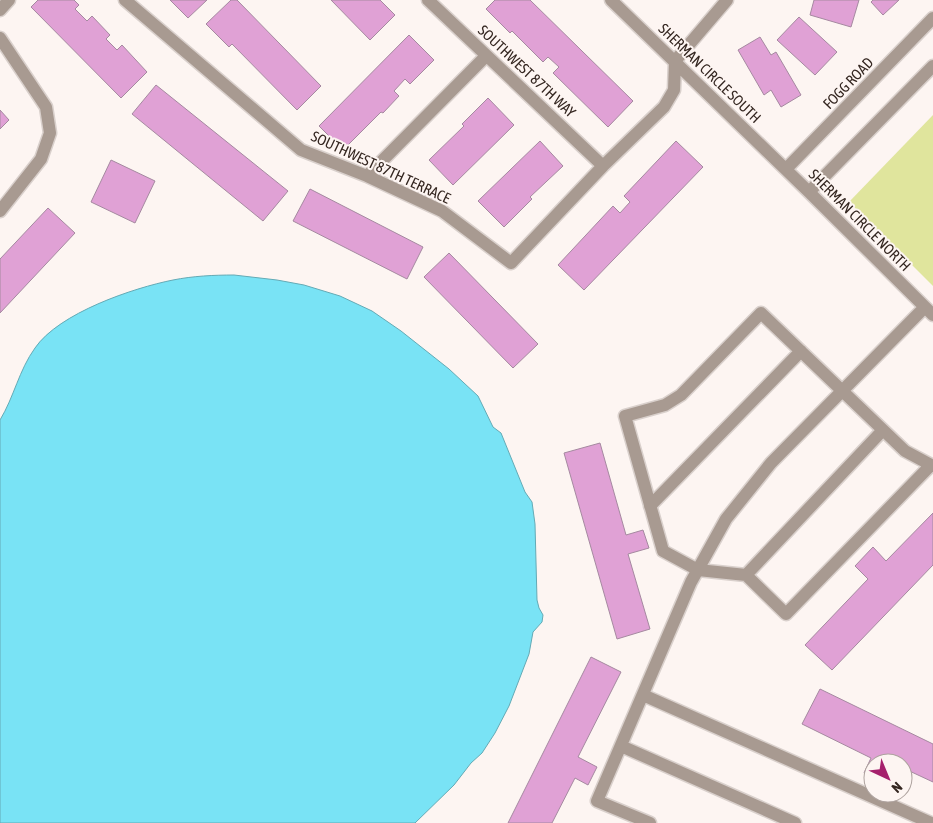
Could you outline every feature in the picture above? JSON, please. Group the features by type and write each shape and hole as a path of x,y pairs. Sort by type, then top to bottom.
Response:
{"street":[{"path":"0,10 9,0"},
{"name":"SOUTHWEST 87TH TERRACE","path":"125,0 301,150 367,176 442,211 511,263 603,166"},
{"name":"SOUTHWEST 87TH WAY","path":"428,0 603,166"},
{"name":"SHERMAN CIRCLE SOUTH","path":"611,0 786,169"},
{"path":"603,166 664,107 674,90 674,61 727,0"},
{"name":"FOGG ROAD","path":"786,169 933,18"},
{"path":"0,38 46,107 50,133 41,159 1,207"},
{"path":"367,176 486,56"},
{"path":"810,192 933,66"},
{"name":"SHERMAN CIRCLE NORTH","path":"786,169 929,311"},
{"path":"650,823 598,801 691,582 726,519 771,464 842,391 929,311"},
{"path":"761,313 801,351 905,451 932,465 786,614 746,576 698,570 663,551 625,416 665,405 681,395 761,313"},
{"path":"650,506 801,351"},
{"path":"746,576 883,430"},
{"path":"643,695 931,823"},
{"path":"621,746 794,823"}],"green space":[{"path":"933,115 933,286 849,202"}],"water":[{"path":"234,275 304,285 340,296 372,311 449,369 478,396 493,427 501,433 525,492 532,502 535,524 537,600 543,615 542,622 533,632 529,654 509,706 482,753 471,763 454,785 415,823 0,823 0,420 29,356 46,335 61,324 98,304 138,289 173,280"}],"building":[{"path":"38,0 74,0 79,5 75,9 87,21 92,16 110,35 106,39 117,50 122,45 147,72 121,98 31,7"},
{"path":"170,0 207,0 188,18"},
{"path":"231,0 237,0 321,86 297,110 232,44 229,47 206,24"},
{"path":"331,0 380,0 395,15 370,40"},
{"path":"495,0 530,0 633,101 608,127 553,73 559,67 548,57 543,62 512,31 510,33 486,9"},
{"path":"814,0 859,0 851,27 810,15"},
{"path":"873,0 899,0 883,15 871,2"},
{"path":"799,17 837,52 815,75 777,40"},
{"path":"409,35 434,60 410,84 405,79 394,91 399,96 343,150 319,126"},
{"path":"760,37 771,55 776,52 801,95 781,107 771,90 764,95 738,50"},
{"path":"156,85 288,191 263,221 132,114"},
{"path":"488,98 514,125 453,185 429,160 464,126 462,124"},
{"path":"0,110 9,120 0,129"},
{"path":"540,141 563,166 530,197 532,199 504,227 478,201"},
{"path":"676,141 703,167 584,290 558,265 613,206 620,213 630,202 624,196"},
{"path":"111,160 155,181 135,223 91,202"},
{"path":"310,189 423,247 407,279 293,221"},
{"path":"48,208 75,233 0,313 0,259"},
{"path":"449,253 538,344 513,368 424,277"},
{"path":"600,443 626,535 643,530 649,548 628,554 650,629 617,639 564,453"},
{"path":"933,513 933,565 832,670 805,645 868,579 855,566 873,547 886,561"},
{"path":"591,657 621,672 578,757 597,767 588,785 575,778 552,823 508,823"},
{"path":"820,689 933,744 933,782 913,773 913,753 863,754 802,724"}]}
